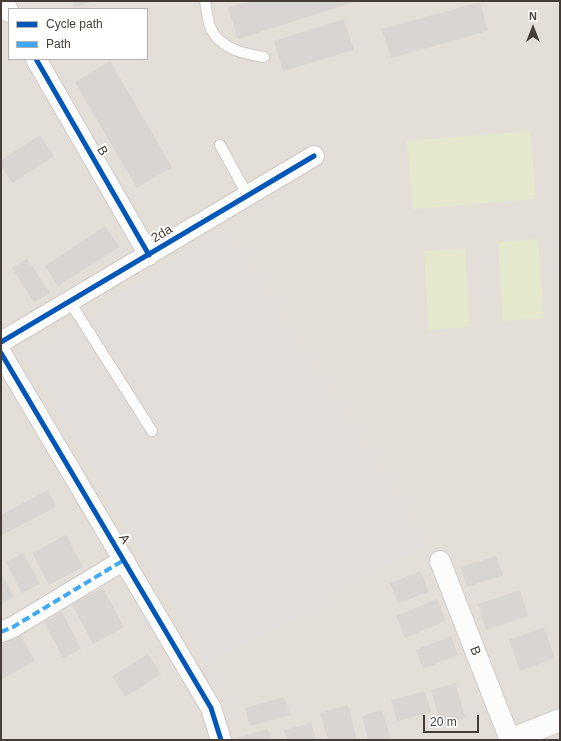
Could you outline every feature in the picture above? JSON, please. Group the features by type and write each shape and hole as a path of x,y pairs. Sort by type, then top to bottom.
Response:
{"street":[{"path":"3,1 8,10"},
{"name":"B","path":"37,60 149,254"},
{"name":"2da","path":"1,342 314,156"},
{"name":"A","path":"1,354 211,708 221,740"},
{"path":"1,632 13,627 124,560"},
{"name":"B","path":"440,561 510,740"},
{"path":"510,740 560,720"}],"lane":[{"path":"205,1 210,29 224,45 242,54 264,58"},
{"path":"220,145 248,196"},
{"path":"70,302 152,431"}],"shaded area":[{"path":"1,1 560,1 560,740 1,740"},
{"path":"223,227 427,545 207,666 27,355"}],"green space":[{"path":"530,131 536,199 413,209 407,141"},
{"path":"538,239 544,318 503,321 498,242"},
{"path":"465,249 470,327 429,330 424,251"}],"building":[{"path":"73,1 94,1 75,7"},
{"path":"251,1 358,1 238,39 228,8"},
{"path":"480,2 488,31 391,58 382,29"},
{"path":"344,19 354,50 283,71 274,41"},
{"path":"110,61 172,167 137,188 75,82"},
{"path":"40,135 54,156 12,183 1,166 1,160"},
{"path":"105,226 119,247 58,286 45,266"},
{"path":"27,259 50,293 34,302 12,268"},
{"path":"48,490 56,507 2,535 1,515"},
{"path":"66,535 83,567 49,585 32,553"},
{"path":"23,553 40,584 22,593 6,562"},
{"path":"496,556 503,575 467,587 461,567"},
{"path":"420,571 429,591 399,604 390,583"},
{"path":"1,573 14,597 1,604"},
{"path":"103,588 124,627 93,644 72,604"},
{"path":"520,590 528,616 486,630 478,604"},
{"path":"437,599 446,621 405,638 396,616"},
{"path":"62,612 81,649 63,658 44,622"},
{"path":"544,627 555,658 520,671 509,640"},
{"path":"20,635 35,661 2,679 1,645"},
{"path":"451,636 458,655 423,669 416,650"},
{"path":"148,654 161,674 125,697 112,676"},
{"path":"456,683 465,718 441,725 431,690"},
{"path":"425,691 431,712 397,721 391,700"},
{"path":"284,697 290,715 250,726 245,708"},
{"path":"348,705 357,740 328,740 320,713"},
{"path":"382,710 391,740 368,740 362,716"},
{"path":"311,723 316,740 287,740 284,730"},
{"path":"268,729 271,740 238,740 237,738"}],"marked path":[{"path":"1,632 13,627 124,560"}],"cycle path":[{"path":"37,60 149,255"},
{"path":"1,342 314,156"},
{"path":"1,353 211,708 221,740"}]}
